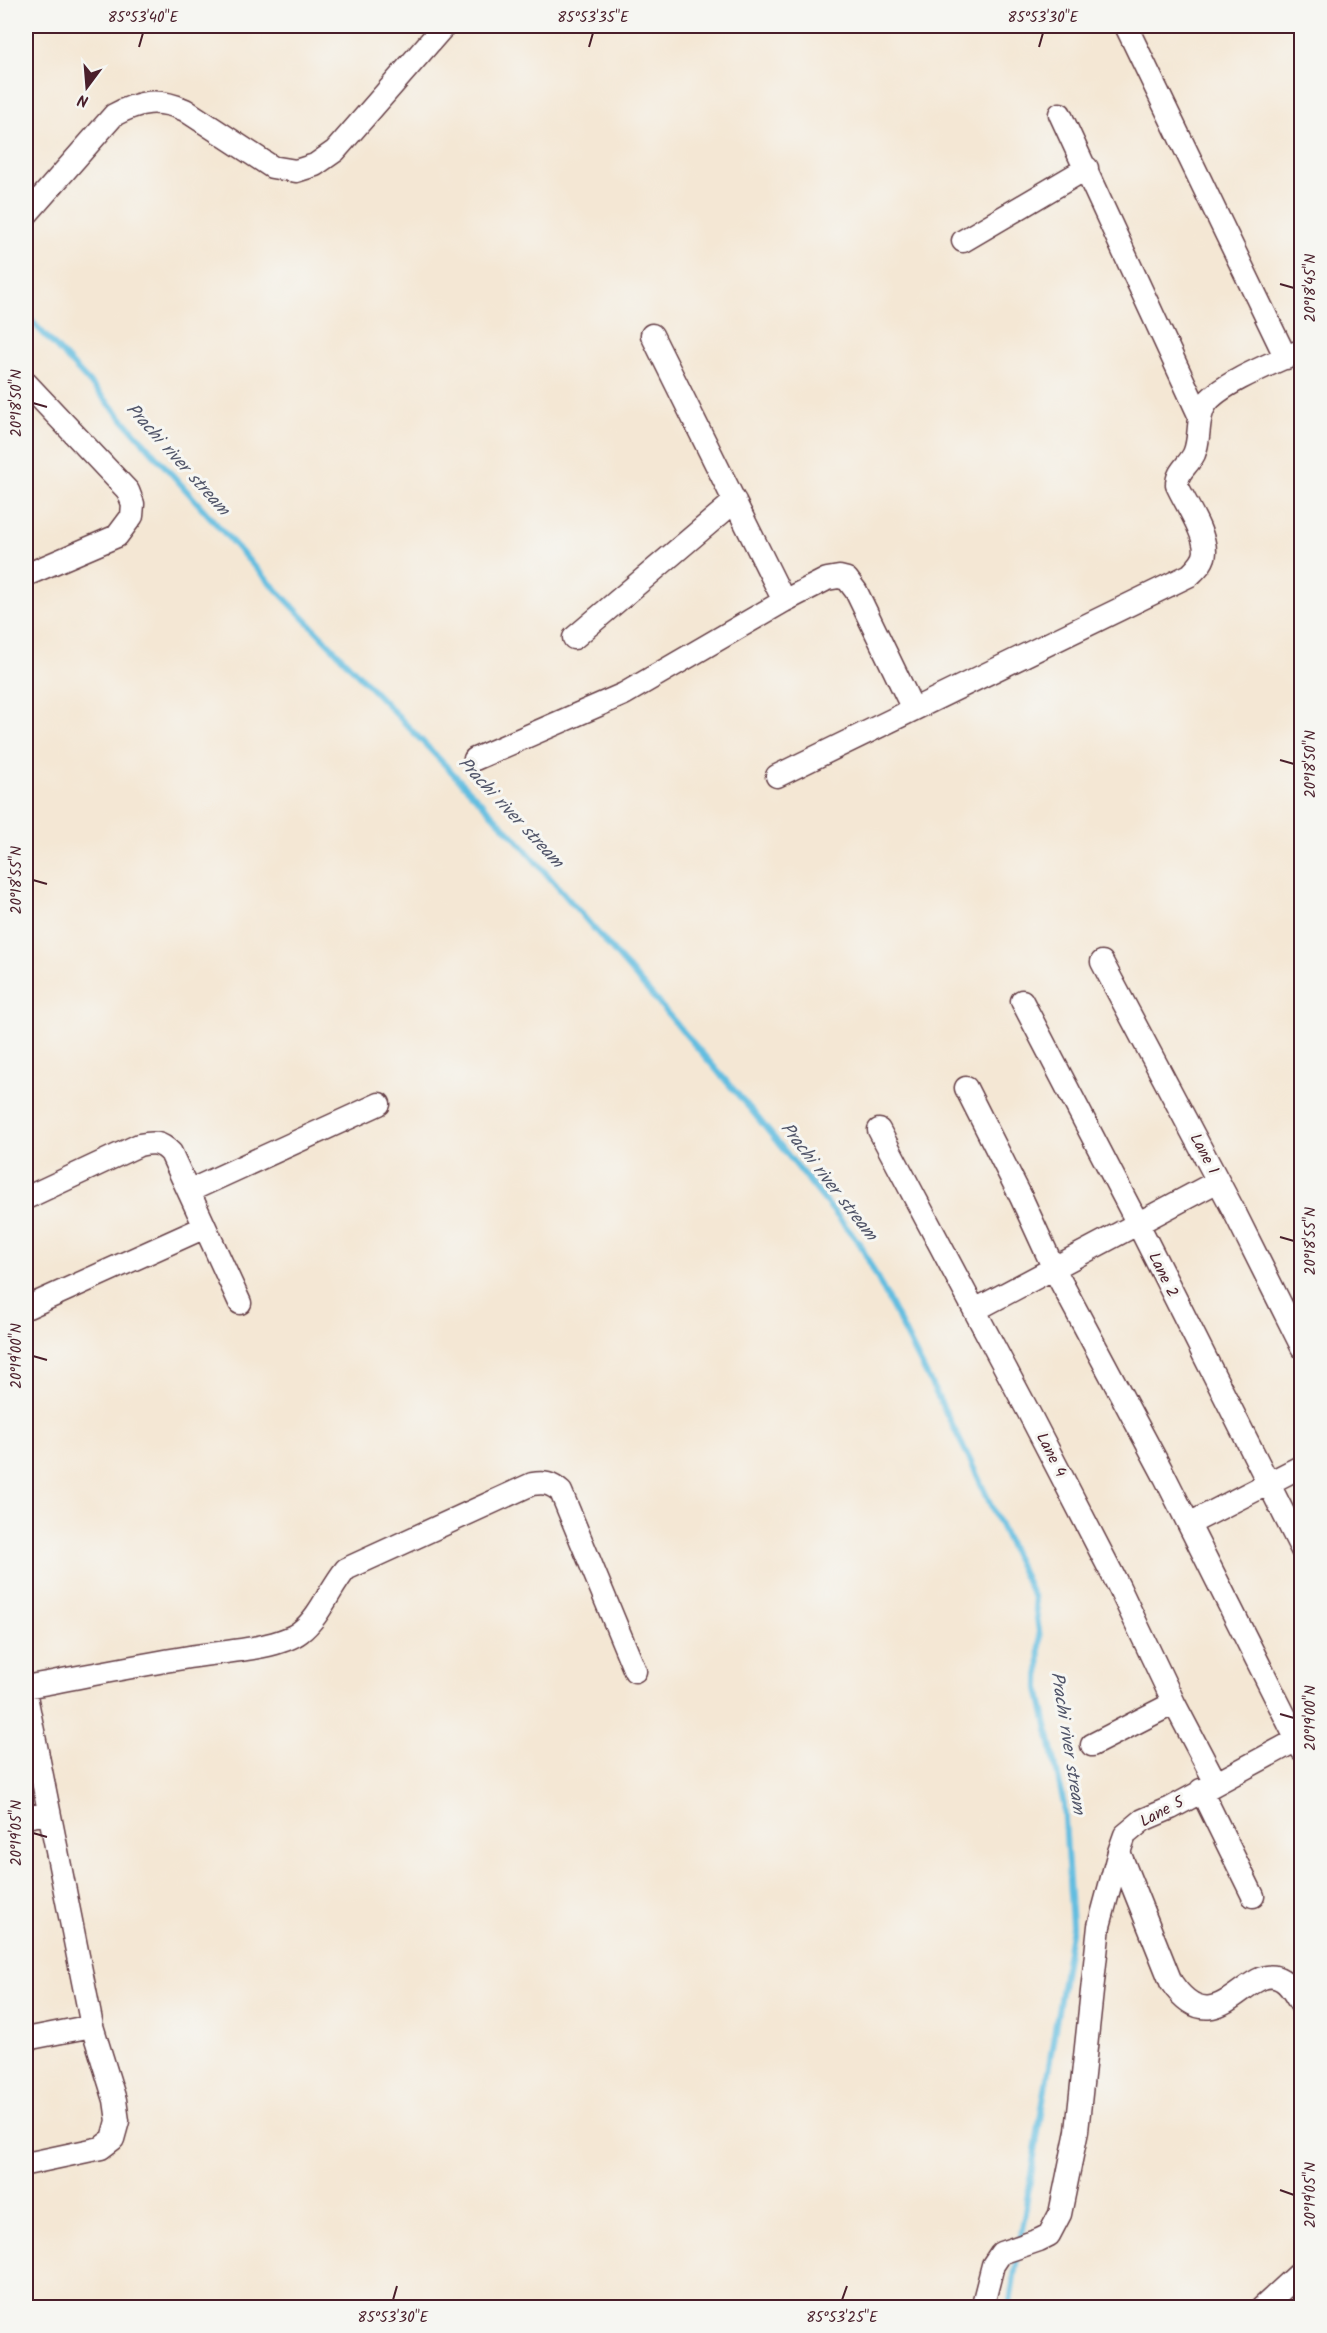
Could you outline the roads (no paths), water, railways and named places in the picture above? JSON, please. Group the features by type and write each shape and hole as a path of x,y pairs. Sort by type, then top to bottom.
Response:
{"street":[{"path":"26,215 114,115 131,106 151,102 173,105 186,110 272,167 296,171 315,165 335,151 358,127 444,26"},
{"path":"777,776 1190,575 1200,565 1205,552 1201,534 1177,485 1177,477 1194,454 1200,417 1206,403 1228,385 1294,354 1126,26"},
{"path":"1060,114 1087,168 1200,417"},
{"path":"963,241 1087,168"},
{"path":"652,335 784,601"},
{"path":"26,383 128,491 132,504 132,516 117,536 26,575"},
{"path":"574,638 735,501"},
{"path":"475,759 624,694 784,601 827,579 838,577 847,579 856,591 912,709"},
{"name":"Lane 1","path":"1102,962 1218,1181 1302,1347"},
{"name":"Lane 2","path":"1022,1001 1138,1224 1302,1550"},
{"path":"966,1088 1054,1269 1189,1524 1300,1742"},
{"path":"189,1191 379,1104"},
{"name":"Lane 4","path":"879,1130 1119,1587 1174,1703 1253,1896"},
{"path":"26,1198 139,1145 152,1142 163,1144 171,1153 240,1303"},
{"path":"975,1310 1218,1181"},
{"path":"28,1307 205,1227"},
{"path":"1189,1524 1302,1466"},
{"path":"26,1687 274,1643 289,1638 301,1632 309,1623 333,1584 346,1569 532,1484 543,1482 561,1491 635,1671"},
{"path":"26,1696 92,2026 115,2100 118,2121 113,2139 101,2148 26,2164"},
{"path":"1092,1745 1174,1703"},
{"name":"Lane 5","path":"982,2307 993,2265 1001,2253 1050,2235 1060,2214 1077,2131 1100,1926 1125,1835 1132,1828 1209,1786 1300,1742"},
{"path":"26,1816 49,1813"},
{"path":"1119,1852 1171,1982 1189,2003 1203,2007 1219,2005 1263,1976 1272,1976 1288,1985 1302,2006"},
{"path":"26,2039 92,2026"},
{"path":"1262,2307 1302,2271"}],"waterway":[{"name":"Prachi river stream","path":"26,315 103,397 252,564 518,841 753,1112 860,1244 969,1458 1034,1598 1040,1638 1039,1688 1064,1805 1072,1926 1020,2242"},
{"name":"Prachi river stream","path":"1009,2308 1018,2252"}]}
